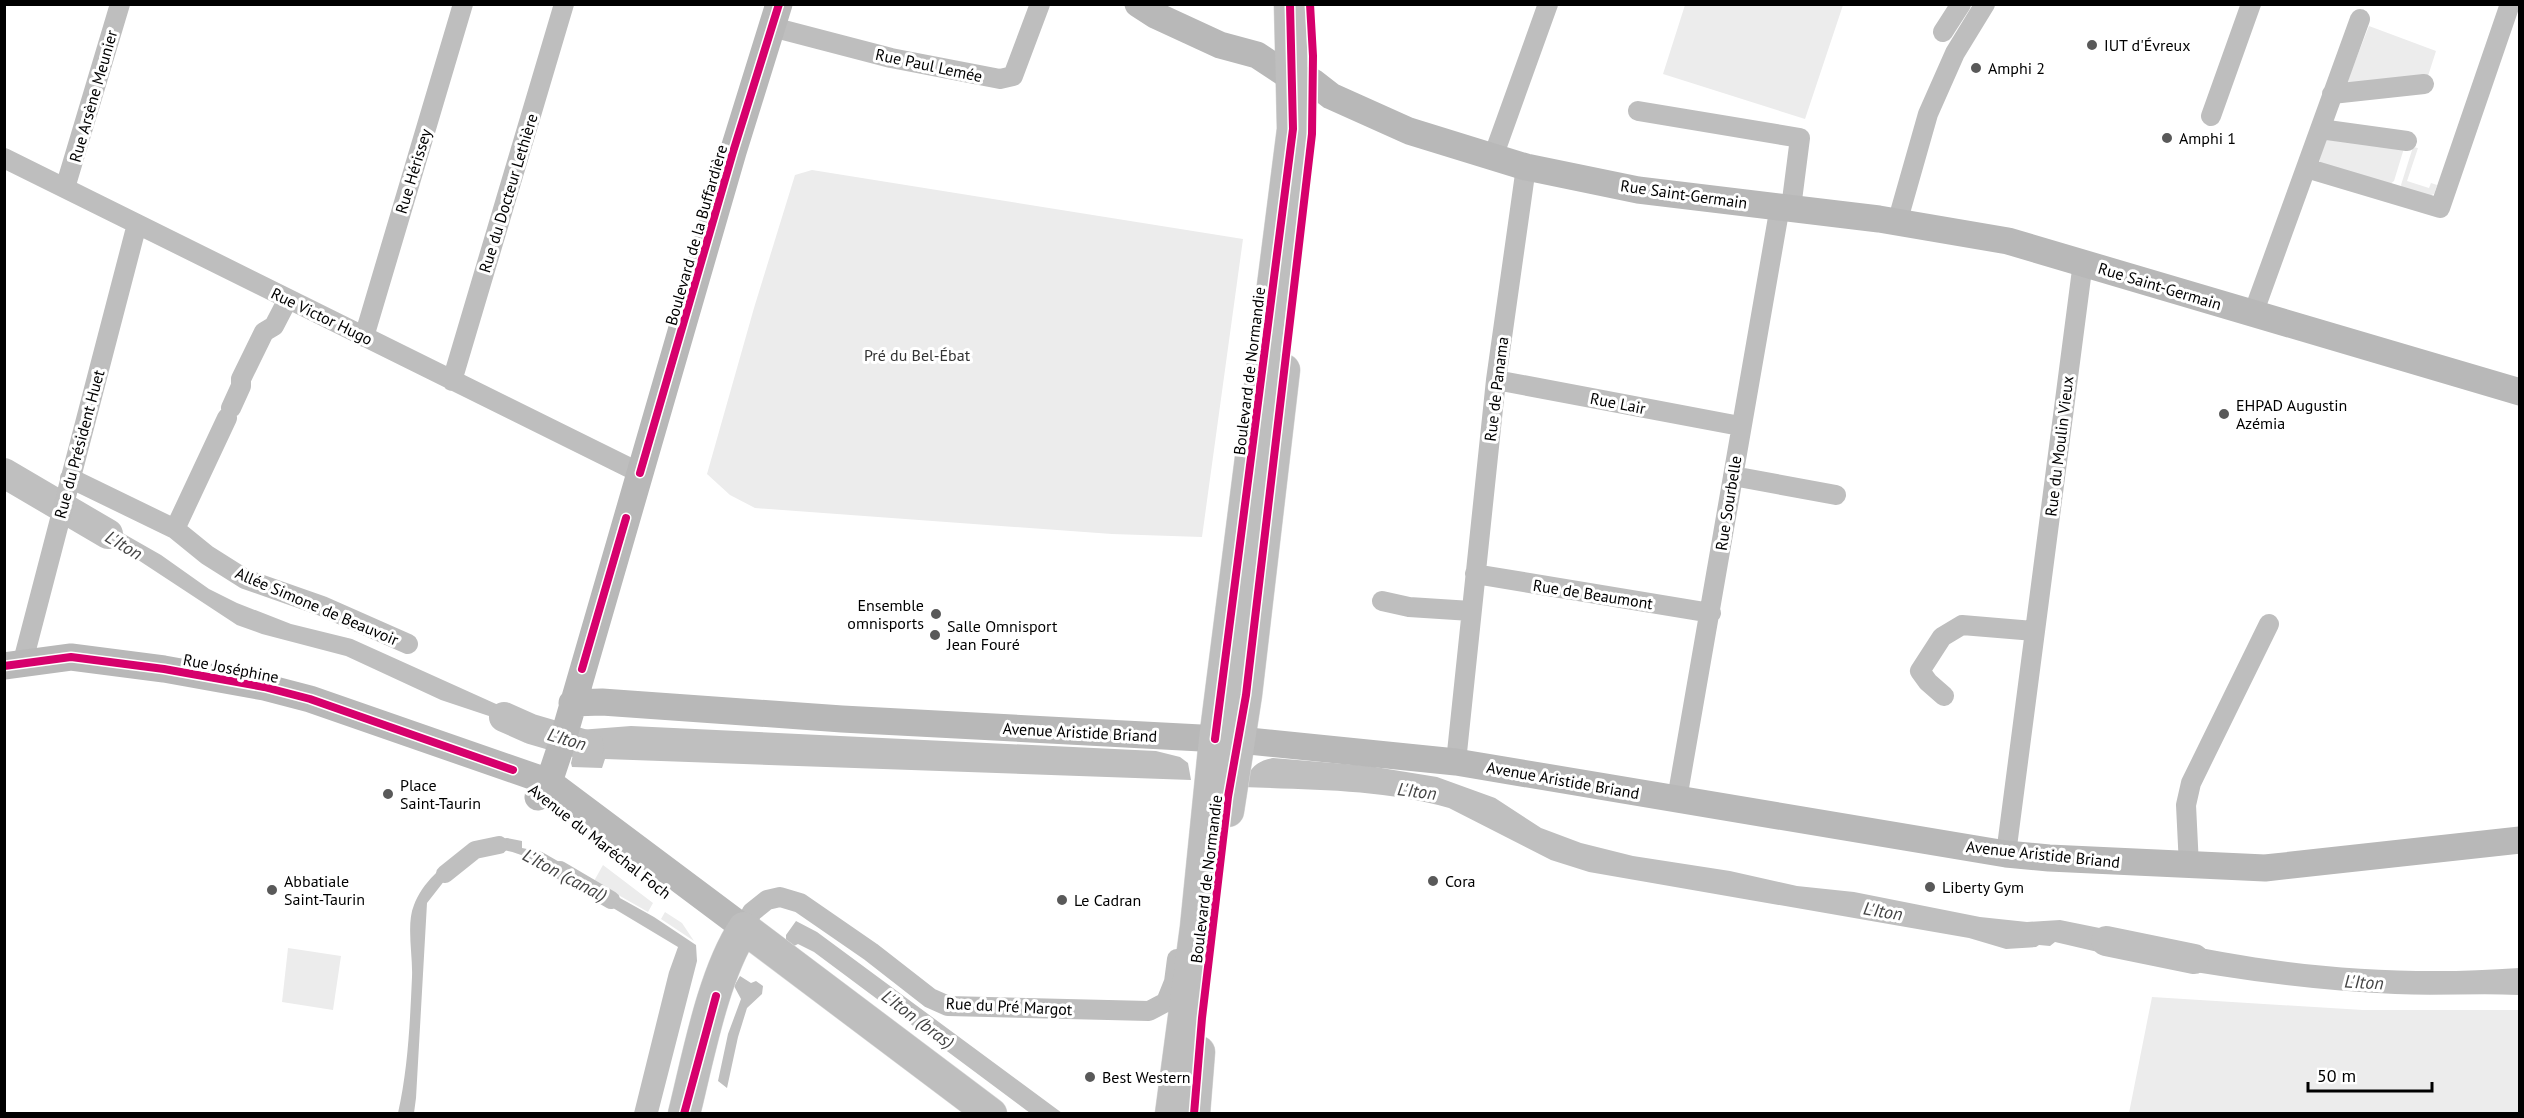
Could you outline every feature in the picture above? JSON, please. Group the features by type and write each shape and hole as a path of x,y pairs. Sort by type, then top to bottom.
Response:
{"main road":[{"name":"Rue Saint-Germain","path":"1138,4 1155,15 1220,45 1257,55 1331,96 1409,131 1526,167 1638,189 1898,222 2008,241 2520,392"},
{"name":"Boulevard de Normandie","path":"1171,1113 1196,927 1227,740 1311,142 1290,4"},
{"name":"Boulevard de Normandie","path":"1303,80 1310,4"},
{"name":"Boulevard de la Buffardière","path":"543,789 567,724 776,16"},
{"name":"Rue Joséphine","path":"13,666 71,657 164,669 264,687 310,699 513,770"},
{"path":"582,669 602,702"},
{"name":"Avenue Aristide Briand","path":"567,724 602,702 842,719 1227,740 1456,762 2006,854 2189,866 2265,868 2520,840"},
{"name":"Boulevard de Normandie","path":"1194,1113 1202,1018 1228,797 1227,740"},
{"name":"Avenue du Maréchal Foch","path":"513,770 543,789 739,936 991,1113"},
{"path":"684,1113 719,985 739,936"},
{"name":"Avenue du Maréchal Foch","path":"739,936 959,1113"}],"street":[{"name":"Rue Arsène Meunier","path":"65,188 120,4"},
{"name":"Rue Hérissey","path":"364,337 463,4"},
{"name":"Rue du Docteur Lethière","path":"452,381 564,4"},
{"name":"Rue Paul Lemée","path":"776,16 891,58 1000,79 1013,76 1040,4"},
{"path":"1493,157 1548,4"},
{"path":"1943,32 1961,4"},
{"path":"1898,222 1929,114 1955,53 1985,4"},
{"path":"2211,116 2252,4"},
{"path":"2306,168 2440,208 2510,4"},
{"path":"2253,314 2360,19"},
{"path":"2332,94 2424,84"},
{"name":"Rue Sourbelle","path":"1638,111 1800,138 1740,426 1711,613 1677,799"},
{"path":"2320,129 2407,141"},
{"name":"Rue Victor Hugo","path":"4,158 640,473"},
{"name":"Rue de Panama","path":"1456,762 1496,380 1526,167"},
{"name":"Rue du Président Huet","path":"13,666 60,517 137,224"},
{"name":"Rue du Moulin Vieux","path":"2006,854 2083,262"},
{"path":"175,529 264,332 274,326 288,299"},
{"name":"Rue Lair","path":"1496,380 1740,426"},
{"path":"1732,476 1836,495"},
{"name":"Allée Simone de Beauvoir","path":"70,478 175,529 207,555 245,579 322,606 408,644"},
{"name":"Rue de Beaumont","path":"1475,574 1711,613"},
{"path":"1382,601 1409,607 1471,611"},
{"path":"2189,866 2186,805 2192,783 2269,624"},
{"path":"1944,696 1928,682 1920,670 1942,637 1962,625 2035,631"},
{"name":"Rue du Pré Margot","path":"739,936 752,912 761,903 780,897 800,903 842,931 930,998 948,1006 1149,1011 1166,1002 1174,982 1179,952 1186,936 1196,927"}],"green space":[{"path":"1685,5 1843,5 1805,119 1663,74"},
{"path":"2369,26 2436,51 2428,76 2349,86 2347,82"},
{"path":"2328,135 2405,145 2394,181 2389,185 2321,163 2319,160"},
{"path":"2413,147 2418,148 2407,181 2429,188 2431,183 2437,185 2434,194 2429,196 2402,188 2401,185"},
{"name":"Pré du Bel-Ébat","path":"812,170 1243,239 1202,537 1112,534 755,508 730,495 707,474 795,175"},
{"path":"603,865 653,903 648,912 594,881"},
{"path":"665,912 682,923 694,941 661,919"},
{"path":"288,948 341,956 333,1010 282,1002"},
{"path":"2152,997 2363,1010 2519,1010 2519,1113 2129,1113"}],"water":[{"path":"5,463 54,492 49,510 5,482"},
{"path":"75,506 161,555 209,589 237,603 291,624 352,639 543,725 539,739 504,721 441,700 346,656 262,634 237,625 123,550 71,521"},
{"path":"631,726 1156,751 1180,757 1188,763 1191,780 605,759 602,768 572,767 579,730"},
{"path":"1273,758 1369,766 1437,777 1495,798 1541,828 1581,843 1633,856 1730,871 1797,886 1854,892 1980,917 2027,922 2060,920 2149,938 2145,963 2055,942 2050,946 2006,949 1969,938 1589,872 1551,860 1449,808 1424,802 1372,794 1242,787 1247,776 1257,764"},
{"path":"507,838 522,841 522,848 542,852 582,875 577,886 540,864 511,852 495,850 476,858 474,843"},
{"path":"463,851 465,866 445,880 427,903 414,1113 398,1113 409,1028 412,977 410,921 414,905 422,889 441,868"},
{"path":"593,883 654,917 696,945 697,961 658,1113 634,1113 669,972 678,947 588,893"},
{"name":"L'Iton (bras)","path":"796,921 817,932 1062,1113 1030,1113 814,952 798,944 794,946 786,940 786,935"},
{"path":"2157,939 2247,956 2337,967 2428,971 2519,968 2519,995 2411,995 2365,992 2274,984 2214,975 2153,965"},
{"path":"740,976 751,983 756,981 763,986 762,994 747,1008 727,1088 718,1081 728,1034 741,999 734,986"}],"waterway":[{"name":"L'Iton","path":"4,473 108,534"},
{"name":"L'Iton","path":"504,717 531,729 589,746"},
{"name":"L'Iton (canal)","path":"445,874 475,850 499,845"},
{"name":"L'Iton (canal)","path":"560,870 611,900"},
{"name":"L'Iton","path":"2106,941 2194,959"}],"cycle path":[{"path":"640,473 733,152 779,4"},
{"path":"1215,739 1293,129 1290,4"},
{"path":"1194,1114 1202,1018 1228,797 1246,695 1312,134 1313,56 1310,4"},
{"path":"582,669 626,518"},
{"path":"4,666 71,657 164,669 264,687 310,699 513,770"},
{"path":"684,1114 716,996"}],"place":[{"name":"IUT d'Évreux","path":"2092,45"},
{"name":"Amphi 2","path":"1976,68"},
{"name":"Amphi 1","path":"2167,138"},
{"name":"EHPAD Augustin Azémia","path":"2224,414"},
{"name":"Ensemble omnisports","path":"936,614"},
{"name":"Salle Omnisport Jean Fouré","path":"935,635"},
{"name":"Place Saint-Taurin","path":"388,794"},
{"name":"Cora","path":"1433,881"},
{"name":"Liberty Gym","path":"1930,887"},
{"name":"Abbatiale Saint-Taurin","path":"272,890"},
{"name":"Le Cadran","path":"1062,900"},
{"name":"Best Western","path":"1090,1077"}]}
